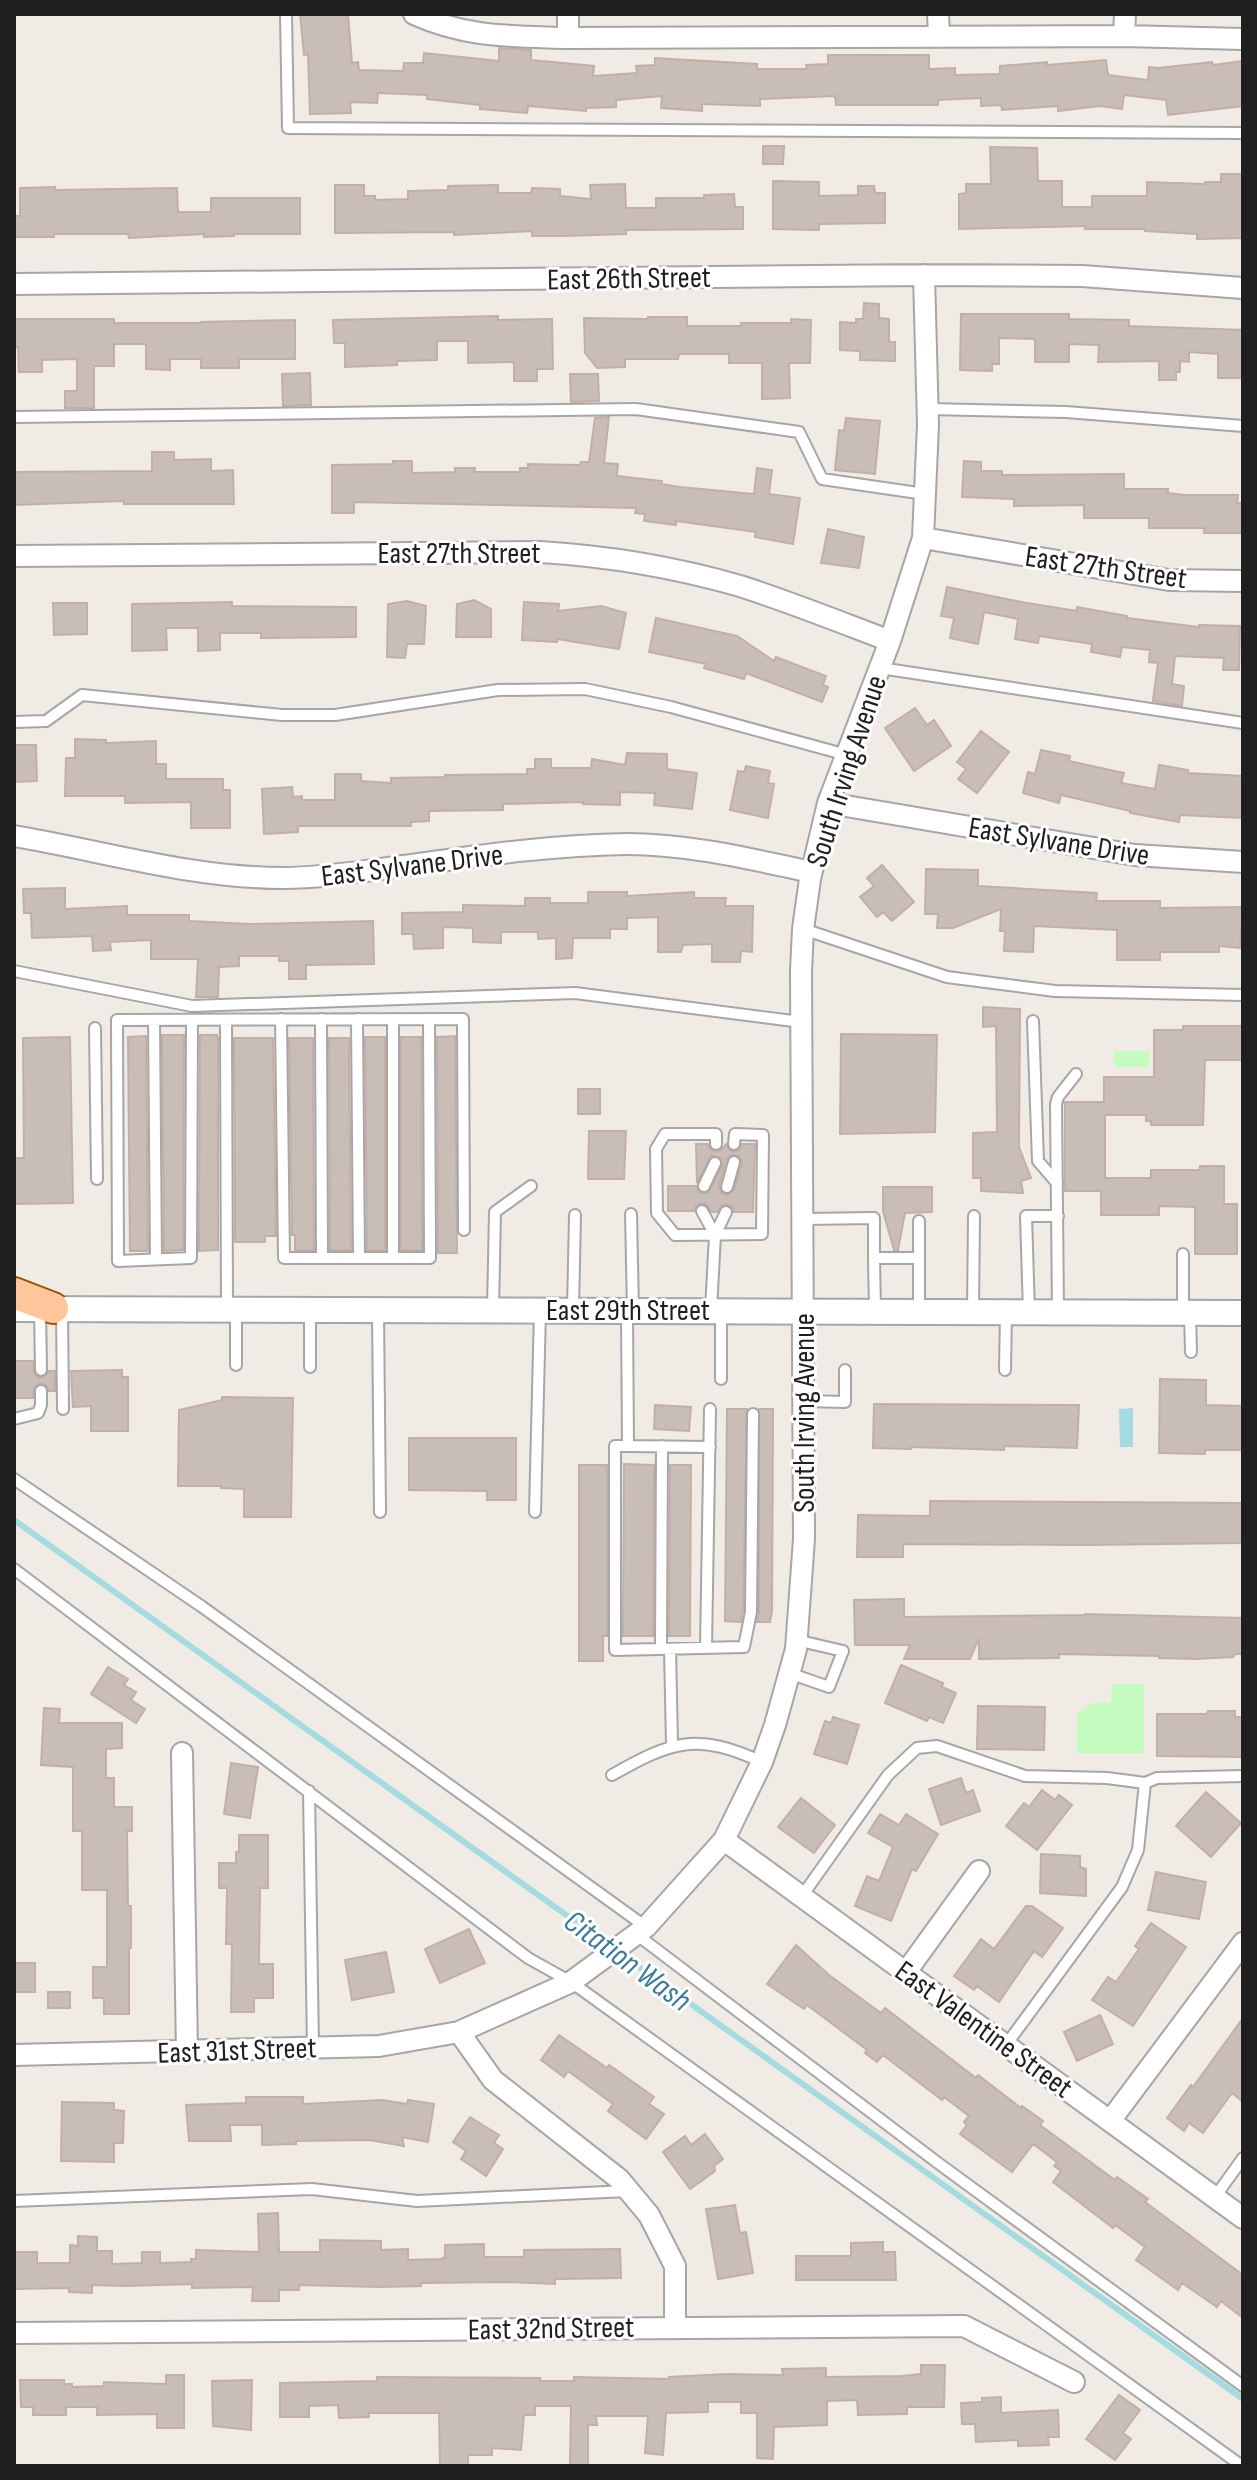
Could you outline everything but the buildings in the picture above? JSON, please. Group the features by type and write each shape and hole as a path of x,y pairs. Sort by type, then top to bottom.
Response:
{"main road":[{"path":"14,1293 52,1308"}],"street":[{"path":"414,14 439,25 477,35 568,38 1124,36 1243,39"},
{"path":"568,14 568,38"},
{"path":"938,14 939,37"},
{"path":"1124,36 1125,14"},
{"name":"East 26th Street","path":"14,284 924,275 1082,276 1243,288"},
{"name":"South Irving Avenue","path":"459,2032 571,1982 641,1930 724,1840 762,1762 789,1673 796,1640 804,1539 803,929 811,872 828,803 890,641 923,538 928,409 924,275"},
{"name":"East 27th Street","path":"923,538 1169,580 1243,581"},
{"name":"East 27th Street","path":"14,556 574,554 682,571 741,587 890,641"},
{"name":"East Sylvane Drive","path":"828,803 1135,855 1243,862"},
{"name":"East Sylvane Drive","path":"14,836 177,869 242,877 319,876 538,850 627,844 685,848 811,872"},
{"name":"East 29th Street","path":"14,1309 1243,1313"},
{"path":"182,1753 187,2052"},
{"name":"East Valentine Street","path":"724,1840 1243,2218"},
{"path":"906,1972 979,1871"},
{"path":"1110,2121 1243,1943"},
{"path":"459,2032 493,2080 619,2179 649,2215 675,2266 675,2326"},
{"name":"East 31st Street","path":"14,2055 379,2046 459,2032"},
{"name":"East 32nd Street","path":"14,2333 964,2326 1074,2382"}],"lane":[{"path":"286,14 288,128 1243,133"},
{"path":"14,417 636,409 799,432 822,479 925,494"},
{"path":"928,409 1066,412 1243,426"},
{"path":"880,668 1243,723"},
{"path":"14,722 46,721 82,695 282,715 335,715 498,690 585,689 671,707 847,755"},
{"path":"803,929 947,977 1055,991 1243,995"},
{"path":"14,971 192,1006 575,993 801,1022"},
{"path":"281,1019 284,1258 430,1258 429,1019"},
{"path":"321,1019 322,1258"},
{"path":"357,1019 359,1258"},
{"path":"393,1019 393,1258"},
{"path":"192,1020 191,1258 118,1261 117,1020 463,1019 464,1230"},
{"path":"154,1020 156,1259"},
{"path":"226,1020 231,1309 236,1365"},
{"path":"1033,1021 1038,1161 1057,1183"},
{"path":"95,1028 97,1179"},
{"path":"1058,1312 1056,1104 1076,1074"},
{"path":"665,1134 716,1139 763,1135 762,1234 715,1235 675,1235 657,1213 656,1149 665,1134"},
{"path":"727,1187 734,1162"},
{"path":"704,1186 715,1163"},
{"path":"493,1309 495,1212 531,1186"},
{"path":"702,1211 715,1235"},
{"path":"721,1379 715,1235 726,1212"},
{"path":"628,1446 631,1214"},
{"path":"573,1310 575,1215"},
{"path":"973,1311 974,1216"},
{"path":"1005,1370 1017,1312 1026,1216 1058,1216"},
{"path":"804,1219 874,1218 875,1311"},
{"path":"919,1221 919,1311"},
{"path":"1183,1254 1191,1352"},
{"path":"874,1258 919,1258"},
{"path":"41,1370 52,1308"},
{"path":"52,1308 63,1409"},
{"path":"310,1309 310,1367"},
{"path":"378,1309 380,1512"},
{"path":"535,1512 540,1309"},
{"path":"804,1401 845,1402 845,1370"},
{"path":"14,1419 38,1413 41,1391"},
{"path":"706,1648 710,1409"},
{"path":"710,1447 615,1446 615,1650 744,1647 751,1612 753,1414"},
{"path":"662,1446 666,1649 672,1743"},
{"path":"14,1479 201,1606 641,1930 938,2163 1243,2386"},
{"path":"14,1569 528,1958 571,1982 1242,2466"},
{"path":"789,1673 829,1687 843,1651 796,1640"},
{"path":"612,1775 643,1757 681,1743 718,1746 762,1762"},
{"path":"802,1896 888,1775 917,1748 937,1746 1025,1776 1107,1778 1145,1783 1157,1778 1243,1776"},
{"path":"1006,2045 1122,1887 1138,1850 1145,1783"},
{"path":"309,1791 313,2048"},
{"path":"1215,2197 1243,2158"},
{"path":"14,2201 312,2189 417,2201 629,2191"}],"green space":[{"path":"1114,1051 1149,1051 1149,1067 1114,1067"},
{"path":"1112,1684 1144,1684 1144,1753 1077,1753 1077,1714 1093,1703 1111,1702"}],"water":[{"path":"1133,1408 1133,1447 1120,1447 1119,1409"}],"waterway":[{"name":"Citation Wash","path":"14,1520 1243,2399"}]}
